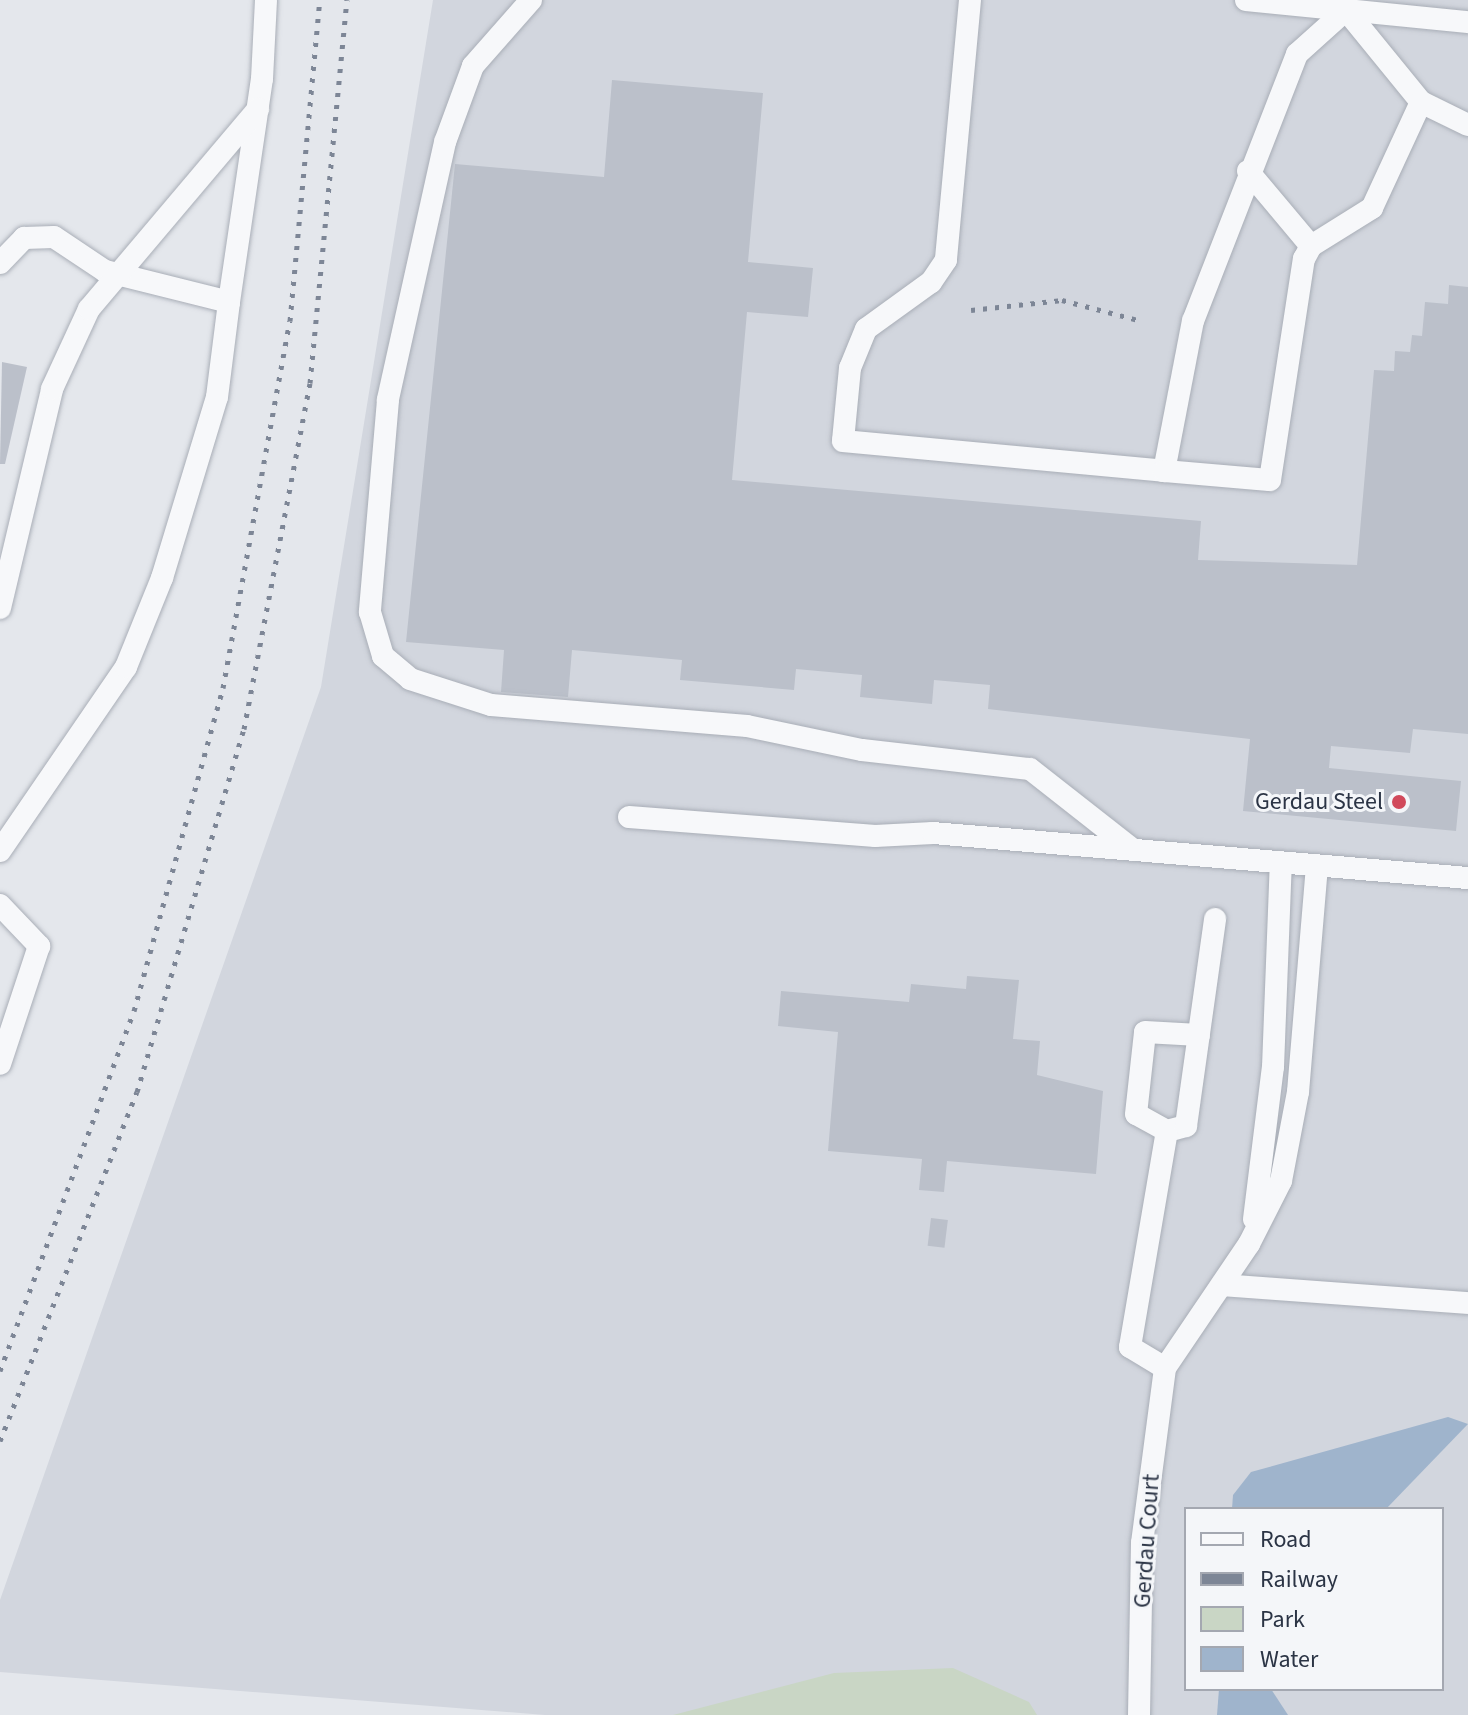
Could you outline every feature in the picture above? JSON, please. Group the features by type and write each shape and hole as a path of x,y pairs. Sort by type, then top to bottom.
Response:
{"lane":[{"path":"0,851 126,667 162,578 217,397 258,109 266,0"},
{"path":"531,0 473,66 445,142 388,400 370,601 383,656 410,679 491,705 747,726 862,750 1030,769 1132,849"},
{"path":"970,0 946,260 931,282 866,329 850,368 843,441 1270,480 1311,246 1372,208 1421,102"},
{"path":"1246,0 1468,22"},
{"path":"1164,471 1185,350 1248,171 1297,54 1346,10"},
{"path":"1346,10 1421,102 1468,125"},
{"path":"0,608 52,389 89,309 258,109"},
{"path":"1248,171 1311,246"},
{"path":"0,263 24,238 54,237 118,276 229,302"},
{"path":"629,817 1132,849 1468,878"},
{"path":"1249,1244 1273,1067 1281,863"},
{"path":"1167,1131 1130,1347 1165,1368 1249,1244 1281,1181 1298,1092 1317,866"},
{"path":"0,905 39,946 0,1064"},
{"path":"1199,1035 1145,1032 1136,1114 1167,1131 1186,1126 1199,1035 1215,919"},
{"path":"1222,1285 1468,1303"},
{"name":"Gerdau Court","path":"1139,1715 1142,1543 1165,1368"}],"shaded area":[{"path":"433,0 1468,0 1468,1715 545,1715 0,1672 0,1600 321,687"}],"green space":[{"path":"953,1668 1029,1702 1037,1715 673,1715 834,1673"}],"water":[{"path":"1448,1417 1468,1424 1388,1507 1232,1507 1233,1495 1251,1472"},
{"path":"1219,1691 1272,1691 1288,1715 1217,1715"}],"building":[{"path":"612,80 763,93 748,262 813,268 808,317 747,312 732,480 1201,521 1198,560 1357,565 1374,370 1394,371 1395,351 1410,352 1412,335 1422,336 1425,302 1448,304 1449,285 1468,287 1468,734 1413,729 1410,753 1331,746 1329,768 1461,781 1456,831 1243,811 1250,739 988,709 990,685 934,680 932,704 860,697 862,675 796,669 794,690 680,680 682,660 572,650 568,697 501,692 504,650 406,642 455,164 604,177"},
{"path":"2,362 27,367 5,464 0,464"},
{"path":"967,976 1019,980 1013,1039 1040,1041 1037,1075 1103,1091 1096,1174 947,1161 944,1192 919,1190 922,1159 828,1151 838,1032 778,1026 781,991 909,1002 911,984 966,989"},
{"path":"931,1218 948,1220 944,1248 928,1246"}],"railway":[{"path":"0,1371 134,1011 223,688 290,321 320,0"},
{"path":"0,1441 137,1092 244,729 310,383 347,0"},
{"path":"971,310 1062,300 1142,321"}],"place":[{"name":"Gerdau Steel","path":"1399,802"}]}
